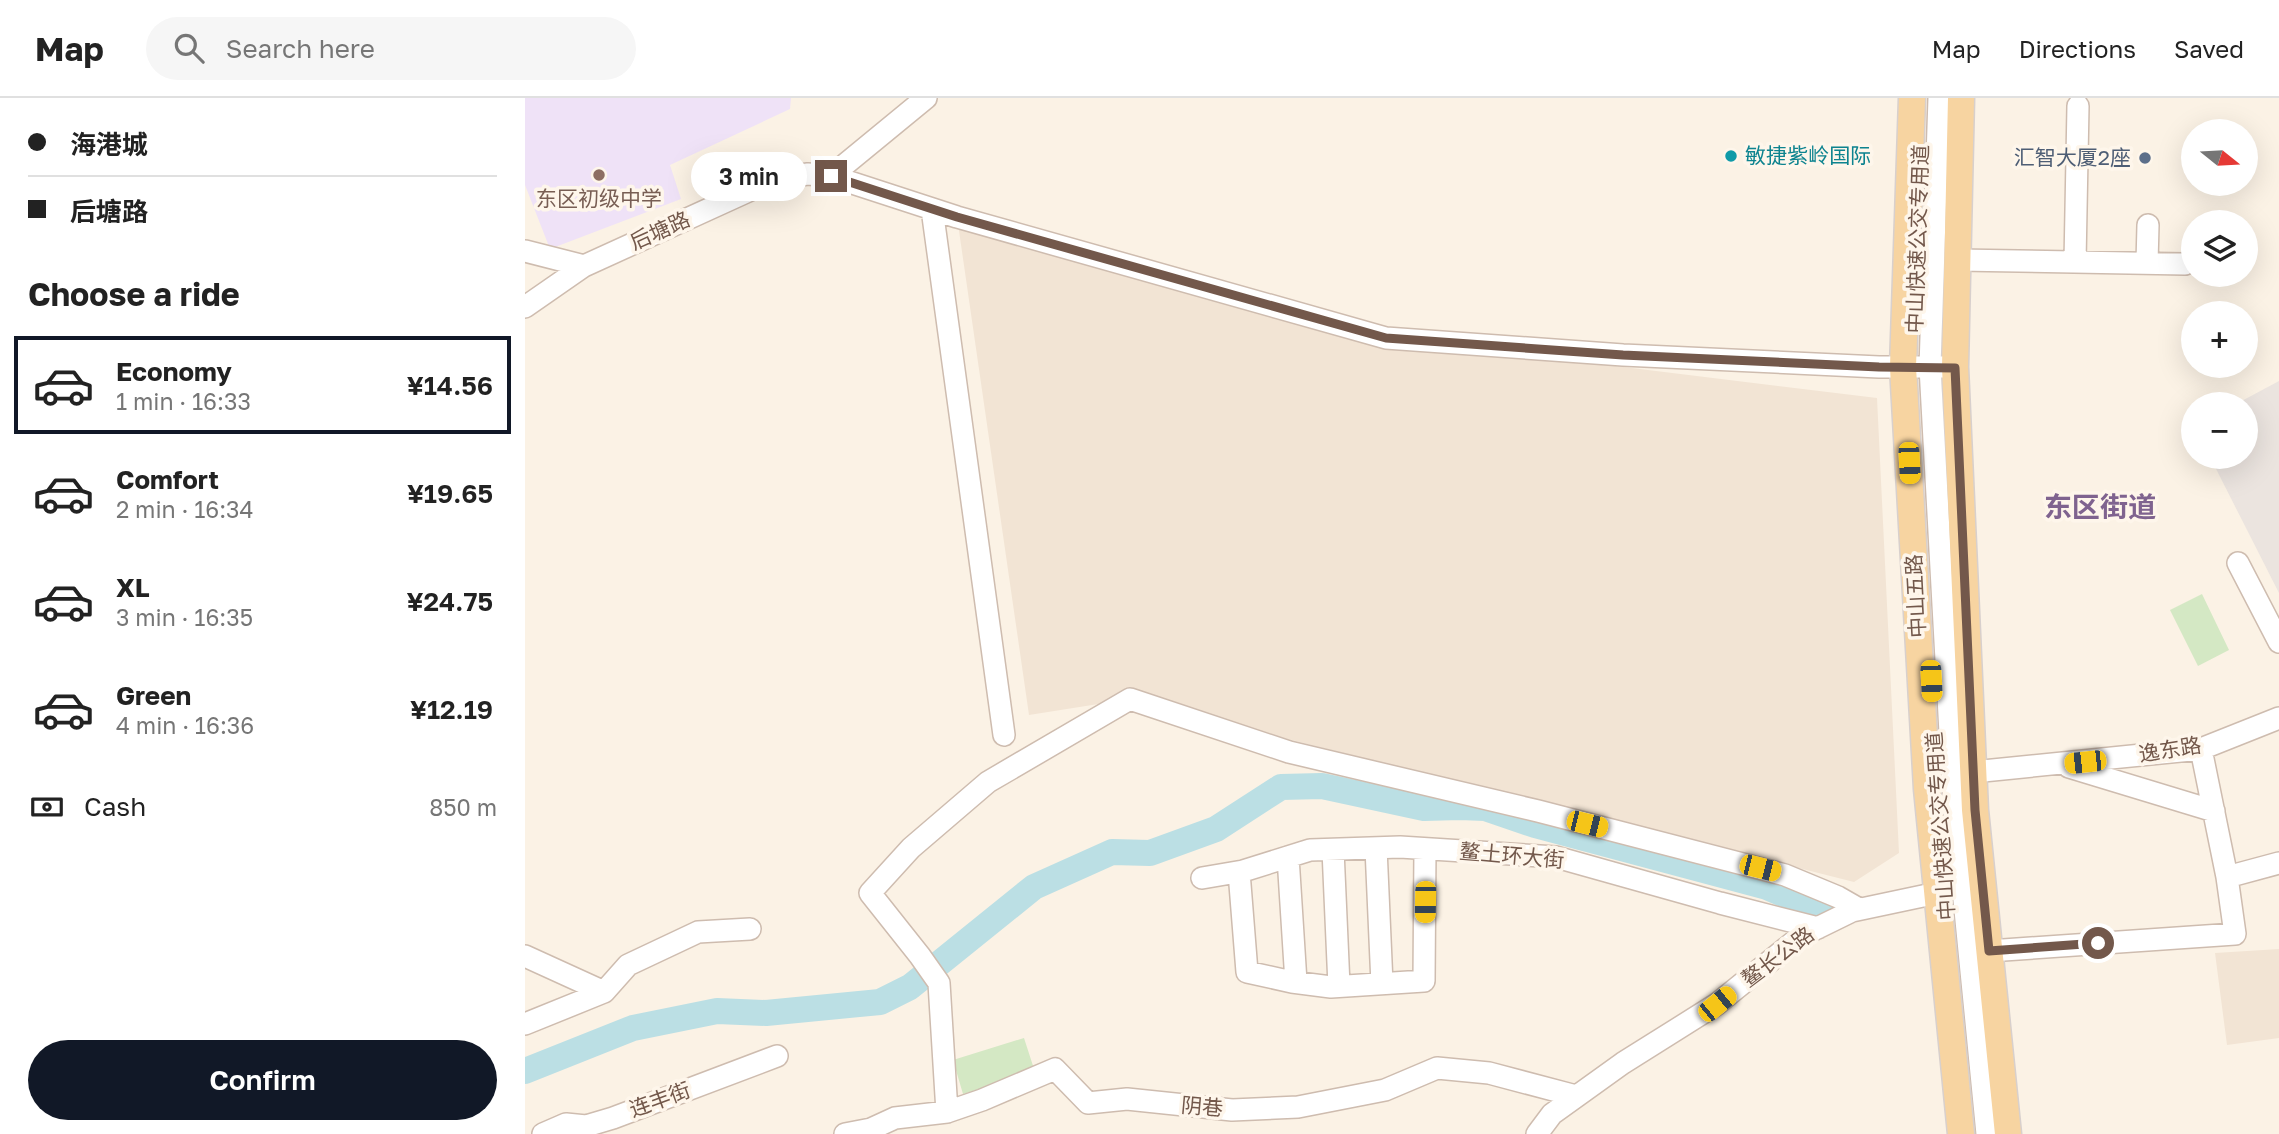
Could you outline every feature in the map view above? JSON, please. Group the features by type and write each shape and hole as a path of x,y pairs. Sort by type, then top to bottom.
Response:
{"main road":[{"name":"中山五路","path":"1912,98 1926,367 1927,789 1961,1134"},
{"name":"中山五路","path":"1961,98 1958,260 1926,367 1973,772 2008,1134"}],"street":[{"path":"831,176 926,98"},
{"name":"中山快速公交专用道","path":"1923,98 1926,367 1937,790 1970,1134"},
{"name":"中山快速公交专用道","path":"1939,98 1926,367 1953,788 1986,1134"},
{"path":"2075,262 2078,106"},
{"name":"后塘路","path":"525,307 584,266 777,178 808,174 831,176 932,209 1386,338 1623,355 1926,367"},
{"path":"932,209 1004,735"},
{"path":"2147,263 2148,225"},
{"path":"525,251 584,266"},
{"path":"1958,260 2181,264"},
{"path":"2238,563 2279,642"},
{"path":"947,1112 939,983 870,893 911,848 988,782 1130,699 1289,752 1538,811 1785,874 1859,909"},
{"name":"逸东路","path":"1973,772 2201,749 2279,718"},
{"path":"1989,951 2235,934 2227,877 2201,749"},
{"path":"2061,764 2214,811"},
{"path":"1377,848 1382,984"},
{"path":"1238,872 1247,972 1296,982 1339,986 1424,981 1425,849"},
{"name":"鳌土环大街","path":"1202,878 1238,872 1310,850 1425,849 1556,857 1818,928"},
{"path":"1333,850 1339,986"},
{"path":"1288,857 1296,982"},
{"path":"2227,877 2279,863"},
{"name":"鳌长公路","path":"1537,1134 1552,1114 1576,1096 1717,1004 1801,936 1852,911 1937,893"},
{"path":"525,1024 604,992 628,965 698,933 750,929"},
{"path":"525,956 604,992"},
{"name":"连丰街","path":"543,1134 566,1124 586,1126 613,1118 776,1056"},
{"name":"阴巷","path":"845,1134 871,1129 895,1118 947,1112 1055,1069 1088,1103 1127,1099 1232,1110 1298,1107 1385,1090 1437,1068 1489,1073 1576,1096"}],"shaded area":[{"name":"东区初级中学","path":"525,98 791,98 790,109 670,165 681,199 550,249 525,185"},
{"path":"957,217 1386,338 1877,398 1899,853 1854,882 1130,699 1029,715"},
{"path":"2279,381 2279,593 2216,469 2258,469 2258,392"},
{"path":"2279,949 2279,1038 2227,1045 2215,953"}],"green space":[{"path":"2202,594 2229,650 2198,666 2170,610"},
{"path":"1024,1038 1035,1072 963,1094 953,1060"}],"waterway":[{"path":"525,1071 633,1028 717,1011 766,1013 880,1002 910,987 1034,887 1112,852 1150,853 1216,829 1281,787 1322,786 1424,808 1485,808 1535,825 1767,887 1823,911"}],"place":[{"name":"敏捷紫岭国际","path":"1731,156"},
{"name":"汇智大厦2座","path":"2145,158"},
{"name":"东区初级中学","path":"599,175"}],"district":[{"name":"东区街道","path":"2100,507"}],"route":[{"path":"831,176 957,217 1386,338 1623,355 1955,368 1975,810 1989,951 2098,943"}]}
